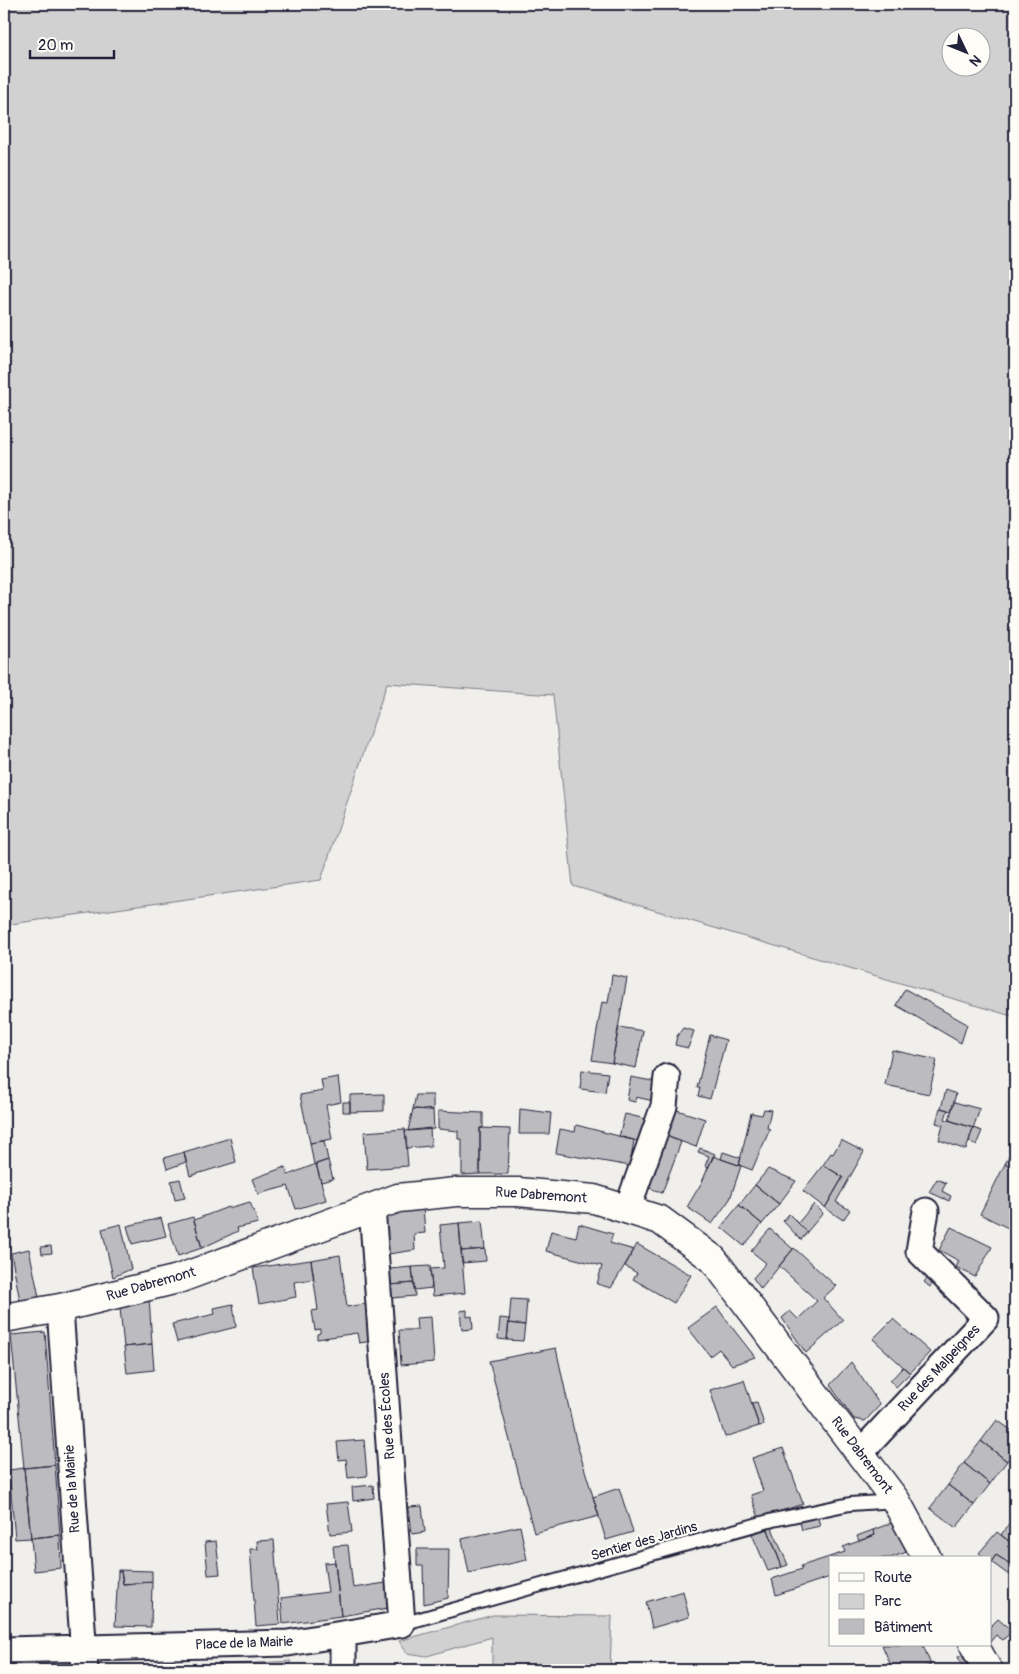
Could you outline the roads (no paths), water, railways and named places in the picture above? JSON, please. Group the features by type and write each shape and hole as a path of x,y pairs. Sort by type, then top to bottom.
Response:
{"street":[{"path":"627,1210 664,1106 667,1077"},
{"name":"Rue Dabremont","path":"4,1318 60,1308 178,1279 398,1198 456,1192 518,1192 594,1199 660,1220 713,1259 861,1452 896,1501 926,1556"},
{"name":"Rue des Écoles","path":"372,1208 402,1624"},
{"name":"Rue des Malpeignes","path":"861,1452 986,1318 918,1250 926,1211"},
{"name":"Rue de la Mairie","path":"60,1308 84,1659"},
{"name":"Place de la Mairie","path":"4,1650 84,1659 288,1643 402,1624"},
{"path":"343,1634 343,1670"},
{"path":"975,1646 988,1670"}],"lane":[{"name":"Sentier des Jardins","path":"402,1624 773,1520 850,1504 896,1501"}]}
